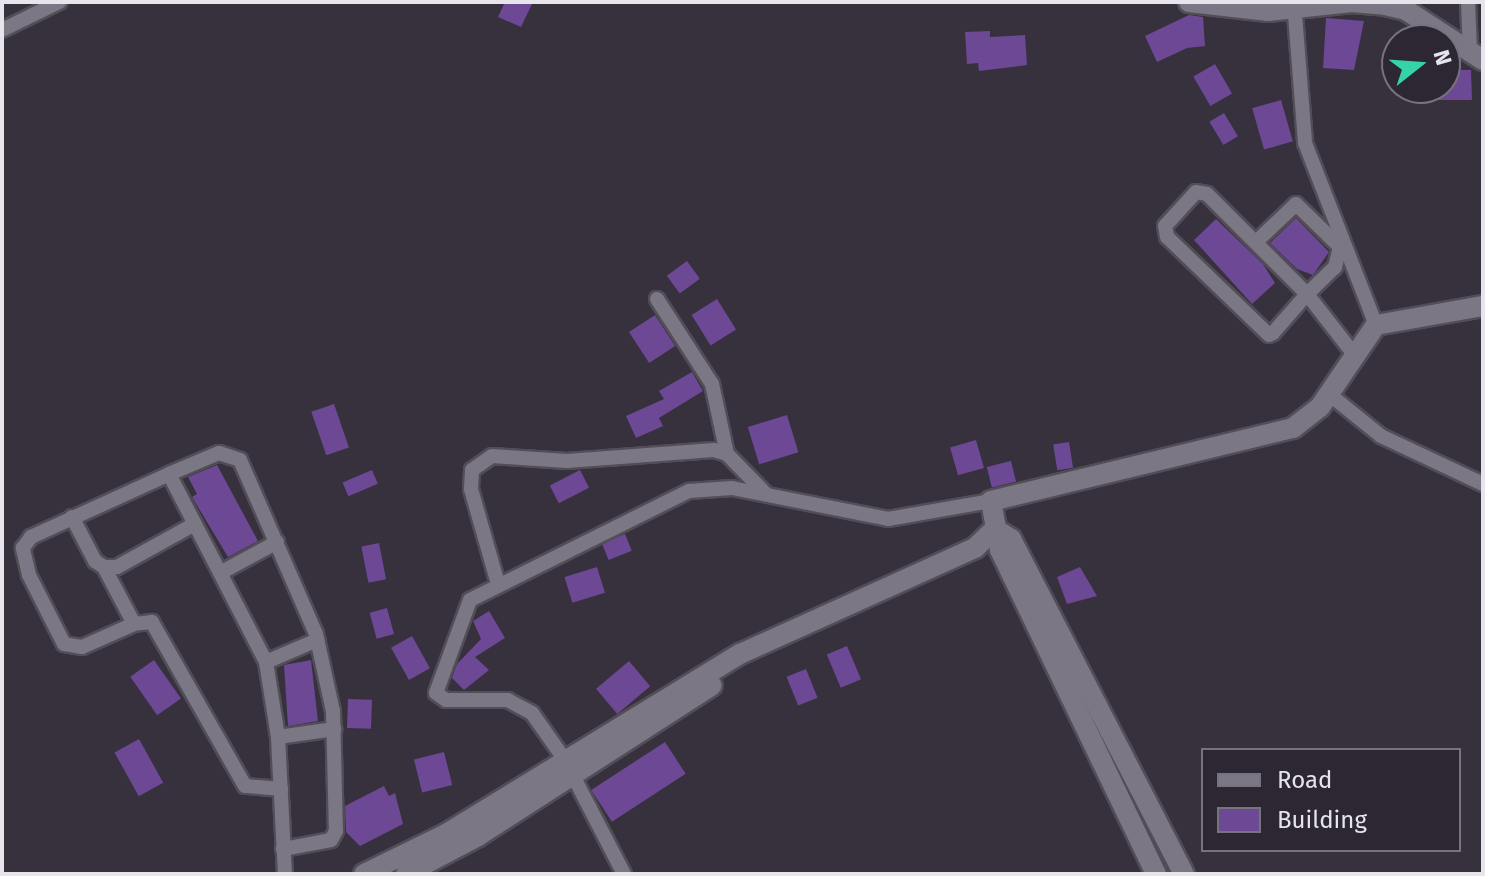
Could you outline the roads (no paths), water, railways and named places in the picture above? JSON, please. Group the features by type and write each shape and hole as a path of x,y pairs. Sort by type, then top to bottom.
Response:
{"street":[{"path":"2,30 59,2"},
{"path":"1189,2 1268,11 1293,4 1352,2 1406,10 1477,56"},
{"path":"1468,2 1477,56"},
{"path":"1293,4 1305,143 1376,325"},
{"path":"1256,242 1291,205 1301,205 1340,247 1335,267 1307,294 1273,333 1264,334 1167,237 1165,226 1201,192 1307,294 1356,357"},
{"path":"657,299 712,384 727,454 767,495"},
{"path":"624,874 569,768 521,705 446,700 436,693 463,611 477,595 689,491 732,488 888,519 991,501 1182,452 1250,442 1293,428 1329,394 1376,325 1483,306"},
{"path":"1329,394 1381,436 1483,484"},
{"path":"498,584 471,489 472,470 480,460 492,456 567,461 699,449 727,454"},
{"path":"281,789 245,786 159,627 152,622 134,624 82,647 64,644 29,575 23,548 31,537 219,453 231,454 240,460 317,640 334,729 336,831 331,840 283,849"},
{"path":"169,474 266,662 278,737 285,874"},
{"path":"991,501 1000,550 1156,874"},
{"path":"72,517 95,561 104,567 134,624"},
{"path":"104,567 117,567 195,524"},
{"path":"364,874 474,828 672,702 740,654 751,653 975,548 995,529"},
{"path":"995,529 1011,539 1184,874"},
{"path":"220,573 277,542"},
{"path":"266,662 317,640"},
{"path":"278,737 334,729"},
{"path":"406,874 431,868 474,828"}]}
